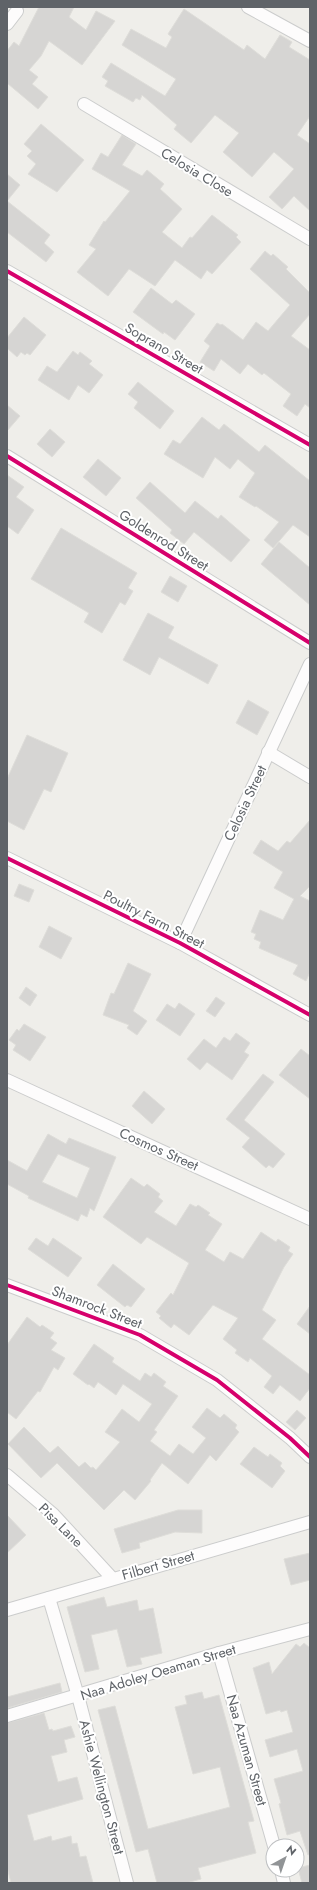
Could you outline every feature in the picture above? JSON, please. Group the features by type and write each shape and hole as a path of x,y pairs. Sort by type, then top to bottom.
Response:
{"street":[{"path":"248,7 310,41"},
{"path":"7,24 17,11"},
{"name":"Celosia Close","path":"84,104 310,239"},
{"name":"Soprano Street","path":"7,271 310,445"},
{"name":"Goldenrod Street","path":"7,456 310,644"},
{"name":"Celosia Street","path":"180,943 310,664"},
{"path":"268,752 310,777"},
{"name":"Poultry Farm Street","path":"7,858 180,943 310,1015"},
{"name":"Cosmos Street","path":"7,1080 310,1219"},
{"name":"Shamrock Street","path":"7,1285 140,1335 217,1380 290,1438 310,1457"},
{"name":"Pisa Lane","path":"7,1475 53,1514 112,1578"},
{"name":"Filbert Street","path":"7,1610 112,1578 310,1522"},
{"name":"Ashie Wellington Street","path":"49,1598 78,1696 127,1883"},
{"name":"Naa Adoley Oeaman Street","path":"7,1716 219,1653 310,1629"},
{"name":"Naa Azuman Street","path":"219,1653 272,1838"}],"building":[{"path":"39,7 74,7 69,17 86,30 96,11 115,21 82,65 49,41 41,56 29,70 38,77 32,84 48,97 38,109 7,83 7,51 14,42 19,46"},
{"path":"184,9 244,50 247,45 265,59 280,35 292,42 289,47 310,60 310,116 297,135 310,144 310,211 294,196 282,209 269,197 294,169 274,152 252,177 223,152 239,133 215,115 191,143 174,129 177,125 142,95 140,100 136,98 133,102 105,86 108,81 102,77 111,63 165,96 176,79 122,45 131,29 166,48 172,37 168,34"},
{"path":"41,124 84,160 57,192 28,174 36,164 27,156 32,151 24,144"},
{"path":"122,135 136,144 122,165 142,176 147,170 164,184 160,189 182,209 162,232 182,248 190,237 192,238 212,215 238,235 236,237 241,242 212,274 207,270 201,279 175,260 155,286 129,269 108,296 77,272 96,249 89,245 104,221 105,222 130,191 92,169 101,153 108,157"},
{"path":"7,174 20,185 7,201"},
{"path":"7,201 50,235 44,243 54,252 46,262 7,232"},
{"path":"265,251 271,256 273,254 288,267 286,269 310,293 310,314 291,336 310,350 310,408 305,404 297,416 283,406 291,394 264,373 262,375 248,364 240,374 221,359 214,371 200,362 210,346 204,341 217,323 222,324 243,340 256,322 268,331 290,305 250,269"},
{"path":"151,288 172,304 176,300 195,314 175,340 164,332 163,334 133,312"},
{"path":"24,317 46,335 30,355 27,353 25,355 21,352 17,357 7,348 7,338"},
{"path":"73,351 78,355 80,352 92,361 89,364 103,375 89,393 78,385 69,400 38,380 47,366 57,372"},
{"path":"138,382 174,411 160,429 134,408 138,402 128,394"},
{"path":"7,405 20,416 7,431"},
{"path":"202,417 219,430 224,424 259,452 265,445 310,481 310,537 293,525 273,548 264,540 279,522 256,506 255,507 239,497 255,473 238,459 230,469 215,457 203,478 164,454 173,440 180,444"},
{"path":"50,429 65,442 52,457 37,444"},
{"path":"98,459 121,478 106,496 83,477"},
{"path":"7,475 24,487 16,497 34,510 18,534 7,526"},
{"path":"150,482 185,513 195,501 218,519 221,515 250,540 231,562 194,532 184,544 170,533 172,530 136,498"},
{"path":"61,528 137,573 128,588 133,591 125,605 120,602 102,633 84,622 89,613 31,579"},
{"path":"279,542 310,568 310,605 261,564"},
{"path":"170,576 187,586 178,602 161,592"},
{"path":"148,613 174,627 168,638 218,665 208,684 159,657 150,675 123,660"},
{"path":"248,700 269,712 257,735 236,723"},
{"path":"27,735 68,753 51,792 44,789 24,830 7,821 7,779"},
{"path":"310,820 310,886 300,896 310,901 310,972 306,981 293,974 298,965 259,948 261,942 254,939 256,934 251,932 260,910 283,920 294,899 274,888 283,872 253,853 261,840 278,851 287,841 290,843"},
{"path":"19,884 34,890 29,902 14,896"},
{"path":"49,926 72,938 61,959 39,947"},
{"path":"128,963 151,974 133,1011 147,1021 137,1035 127,1028 129,1025 103,1015 111,993 114,994"},
{"path":"26,987 37,995 30,1006 19,998"},
{"path":"216,997 225,1003 215,1017 206,1011"},
{"path":"179,1003 195,1014 180,1036 156,1020 167,1004 175,1009"},
{"path":"24,1024 46,1037 30,1061 13,1050 16,1045 9,1040 17,1029 19,1031"},
{"path":"236,1033 250,1043 244,1052 249,1055 232,1080 207,1062 200,1070 187,1059 204,1039 216,1048 224,1037 230,1041"},
{"path":"301,1049 310,1056 310,1099 279,1075"},
{"path":"263,1074 274,1082 244,1120 285,1154 273,1168 269,1165 266,1168 242,1147 250,1138 226,1119"},
{"path":"144,1091 165,1109 152,1124 132,1106"},
{"path":"48,1134 66,1144 69,1138 116,1157 94,1211 90,1208 87,1217 81,1214 78,1221 28,1198 29,1196 7,1184 7,1160 27,1171","holes":["58,1154 90,1168 77,1198 42,1182"]},
{"path":"131,1178 144,1187 147,1184 160,1194 158,1197 163,1201 154,1212 176,1226 190,1204 196,1207 198,1205 210,1213 208,1215 222,1224 205,1250 224,1262 230,1252 243,1259 261,1232 276,1242 278,1239 290,1247 288,1251 293,1254 284,1267 262,1310 276,1320 262,1339 310,1375 310,1388 300,1401 280,1385 273,1394 264,1387 272,1376 250,1358 248,1362 235,1353 237,1350 223,1339 238,1318 213,1305 189,1335 174,1324 171,1328 159,1318 161,1316 156,1312 171,1293 173,1295 189,1263 147,1237 141,1244 103,1217"},
{"path":"36,1238 48,1246 53,1238 82,1258 68,1277 28,1249"},
{"path":"113,1264 145,1289 131,1307 127,1305 125,1307 97,1285"},
{"path":"310,1306 310,1334 297,1324"},
{"path":"27,1317 40,1327 42,1325 54,1333 50,1338 57,1343 51,1350 65,1358 58,1370 54,1367 40,1392 38,1391 16,1419 7,1412 7,1345"},
{"path":"94,1344 114,1358 112,1362 140,1381 145,1373 151,1377 154,1373 166,1382 163,1386 178,1396 154,1430 157,1432 150,1441 170,1456 179,1444 193,1454 206,1438 192,1427 207,1408 220,1418 224,1414 237,1425 235,1428 239,1432 216,1461 210,1455 188,1484 162,1463 150,1480 151,1481 135,1500 124,1490 104,1510 57,1463 41,1478 8,1444 24,1427 50,1453 58,1446 79,1467 85,1462 91,1468 93,1467 96,1470 120,1442 105,1432 122,1409 139,1422 152,1404 123,1384 116,1395 98,1382 94,1388 73,1374"},
{"path":"297,1410 306,1418 295,1430 286,1422"},
{"path":"254,1447 268,1457 270,1454 282,1463 280,1466 285,1471 272,1488 240,1464"},
{"path":"178,1510 202,1510 202,1533 175,1532 139,1543 140,1548 122,1553 114,1529"},
{"path":"7,1515 26,1535 7,1553"},
{"path":"310,1553 310,1580 291,1585 284,1559"},
{"path":"104,1597 107,1607 137,1600 139,1611 153,1608 162,1653 140,1658 142,1664 127,1667 117,1629 91,1635 99,1669 85,1672 67,1607"},
{"path":"304,1643 310,1648 310,1854 308,1855 305,1846 305,1838 302,1838 300,1831 287,1835 279,1804 281,1803 274,1779 303,1771 297,1749 270,1757 265,1740 293,1732 287,1710 281,1712 280,1710 266,1714 253,1668 269,1662 272,1674 296,1644 300,1647"},
{"path":"60,1683 62,1692 7,1708 7,1697"},
{"path":"202,1692 204,1699 219,1695 254,1821 248,1822 256,1853 198,1868 201,1879 186,1883 157,1883 148,1849 136,1852 98,1710 115,1706 148,1829 230,1807 220,1767 193,1774 175,1707 187,1704 185,1696"},
{"path":"44,1713 49,1730 52,1729 53,1731 71,1726 75,1737 64,1740 67,1752 51,1756 58,1782 77,1777 83,1799 27,1815 34,1841 51,1836 52,1841 71,1836 72,1844 77,1843 80,1857 86,1856 93,1883 11,1883 7,1867 7,1723"},
{"path":"310,1865 310,1883 302,1883 301,1878 305,1878 305,1866"}],"cycle path":[{"path":"7,271 310,445"},
{"path":"7,456 310,643"},
{"path":"7,858 180,943 310,1015"},
{"path":"7,1285 140,1335 217,1380 290,1438 310,1457"}]}
